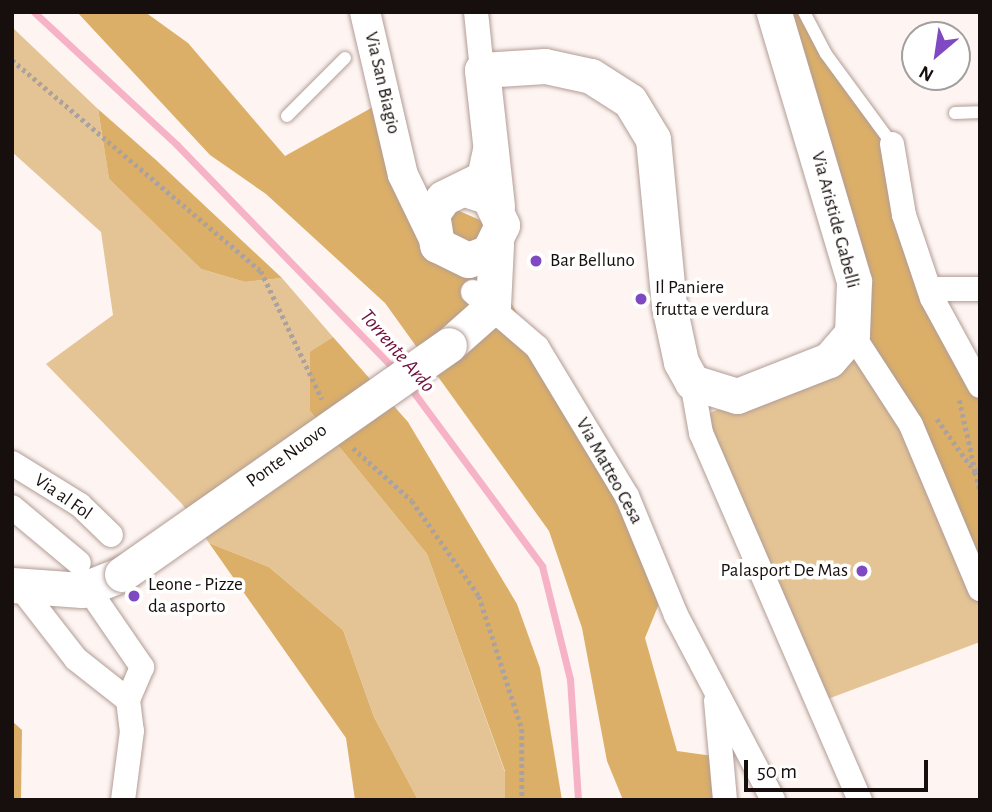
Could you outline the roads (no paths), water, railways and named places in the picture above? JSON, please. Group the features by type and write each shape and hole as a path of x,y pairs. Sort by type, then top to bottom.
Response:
{"main road":[{"name":"Via Aristide Gabelli","path":"775,12 854,281 852,334"},
{"path":"483,299 502,225 497,206 482,71 568,68 612,88 644,119 656,159 673,329 692,382 723,396 758,392 829,360 852,334"},
{"path":"483,299 456,259 432,234 432,215 458,191 484,178 491,149"},
{"path":"458,191 497,206"},
{"path":"456,259 479,258 496,244"},
{"name":"Ponte Nuovo","path":"16,586 82,590 122,574 457,340 483,299"}],"street":[{"name":"Via San Biagio","path":"365,12 398,153 432,234"},
{"path":"475,12 482,71"},
{"path":"892,144 906,225 968,386"},
{"name":"Via San Biagio","path":"398,153 424,182 458,191"},
{"path":"932,289 980,289"},
{"name":"Via Matteo Cesa","path":"483,299 537,347 627,496 676,615 773,800"},
{"path":"852,334 919,416 980,589"},
{"path":"692,382 701,433 860,800"},
{"name":"Via al Fol","path":"12,463 80,505 111,535"},
{"name":"Via al Fol","path":"12,507 79,563"},
{"path":"16,586 76,659 128,700"},
{"path":"97,603 142,667 128,700 132,731 123,800"},
{"name":"Via Matteo Cesa","path":"709,677 726,800"}],"lane":[{"path":"804,12 826,54 892,144"},
{"name":"Via San Biagio","path":"287,116 345,58"},
{"path":"955,113 980,112"}],"waterway":[{"name":"Torrente Ardo","path":"34,12 177,145 397,372"},
{"name":"Torrente Ardo","path":"409,386 542,566 570,679 578,800"}],"place":[{"name":"Bar Belluno","path":"536,261"},
{"name":"Il Paniere frutta e verdura","path":"641,299"},
{"name":"Palasport De Mas","path":"862,571"},
{"name":"Leone - Pizze da asporto","path":"134,596"}]}
